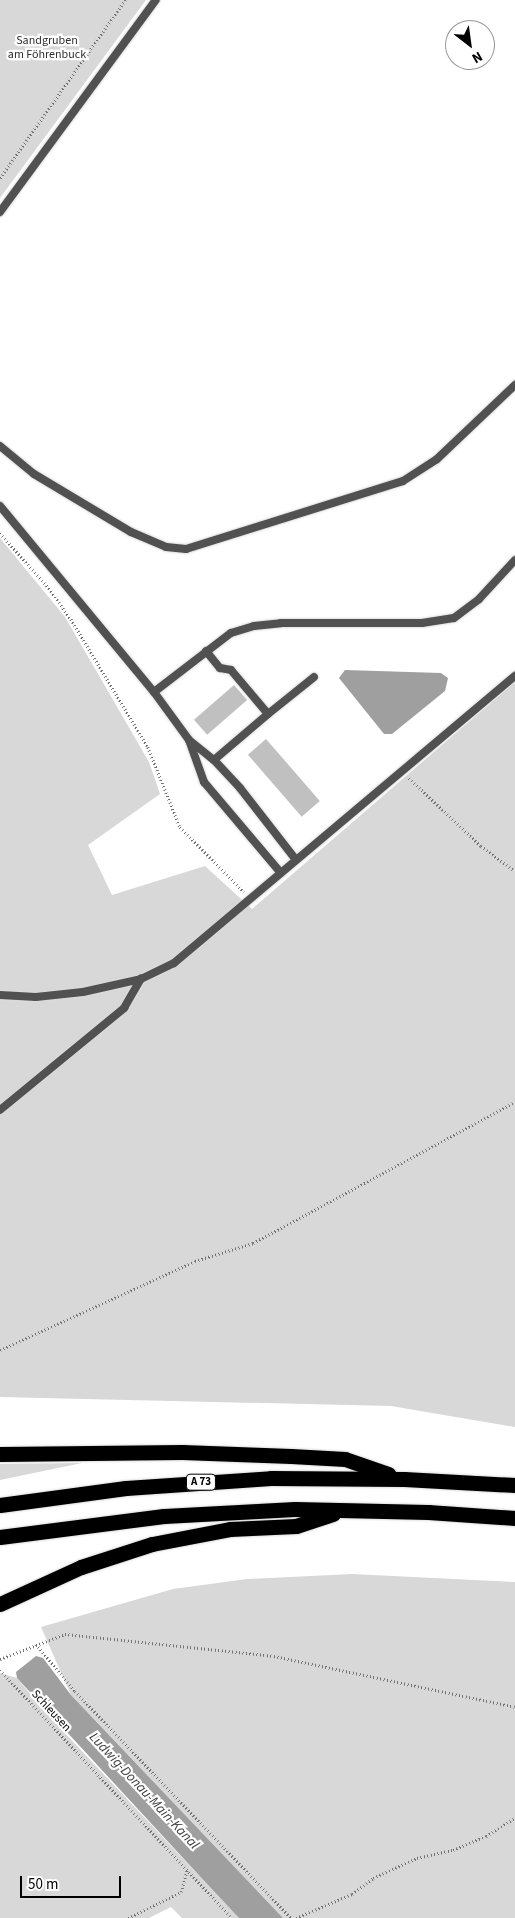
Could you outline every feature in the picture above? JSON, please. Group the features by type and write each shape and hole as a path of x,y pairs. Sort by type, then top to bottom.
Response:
{"highway":[{"path":"0,1454 182,1452 345,1459 404,1479"},
{"name":"A 73","path":"0,1505 89,1492 204,1481 404,1479 515,1485"},
{"path":"0,1604 81,1567 152,1544 230,1529 296,1526 348,1509"},
{"path":"0,1537 164,1516 348,1509 515,1518"}],"lane":[{"path":"0,212 156,0"},
{"path":"0,446 34,474 131,532 166,547 186,549 403,481 437,459 515,386"},
{"path":"0,506 154,692 189,740 214,760 296,860"},
{"path":"154,692 231,633 254,626 281,623 422,623 454,618 479,599 515,560"},
{"path":"206,651 220,668 231,670 268,714"},
{"path":"0,995 36,997 83,992 141,979 174,963 515,676"},
{"path":"214,760 314,677"},
{"path":"189,740 204,782 281,873"},
{"path":"0,1110 124,1008 141,979"}],"path":[{"path":"0,178 125,0"},
{"path":"0,533 49,588 71,619 148,747 180,827 250,899"},
{"path":"401,771 481,846 515,871"},
{"path":"0,1350 195,1261 253,1243 515,1102"},
{"path":"0,1659 65,1634 274,1656 515,1707"},
{"path":"36,1644 75,1691 291,1918"},
{"name":"Schleusen","path":"0,1670 232,1918"},
{"path":"296,1918 352,1894 373,1878 416,1858 453,1850 486,1836 515,1818"},
{"path":"128,1918 181,1892 187,1870"}],"green space":[{"name":"Sandgruben am Föhrenbuck","path":"0,0 146,0 0,198"},
{"path":"0,538 65,617 149,762 160,794 88,845 112,895 205,866 252,909 515,682 515,1427 391,1406 0,1397"},
{"path":"82,1463 0,1480 0,1464"},
{"path":"352,1574 515,1582 515,1918 283,1918 71,1695 41,1627 173,1589 247,1579"},
{"path":"0,1673 17,1678 47,1714 239,1918 182,1918 171,1907 149,1918 0,1918"}],"water":[{"path":"345,670 441,673 448,678 445,691 392,734 384,734 339,678"},
{"name":"Ludwig-Donau-Main-Kanal","path":"36,1656 43,1658 71,1695 283,1918 239,1918 17,1678 16,1672"}],"building":[{"path":"234,685 247,700 207,735 194,720"},
{"path":"266,739 320,801 302,817 248,755"}]}
